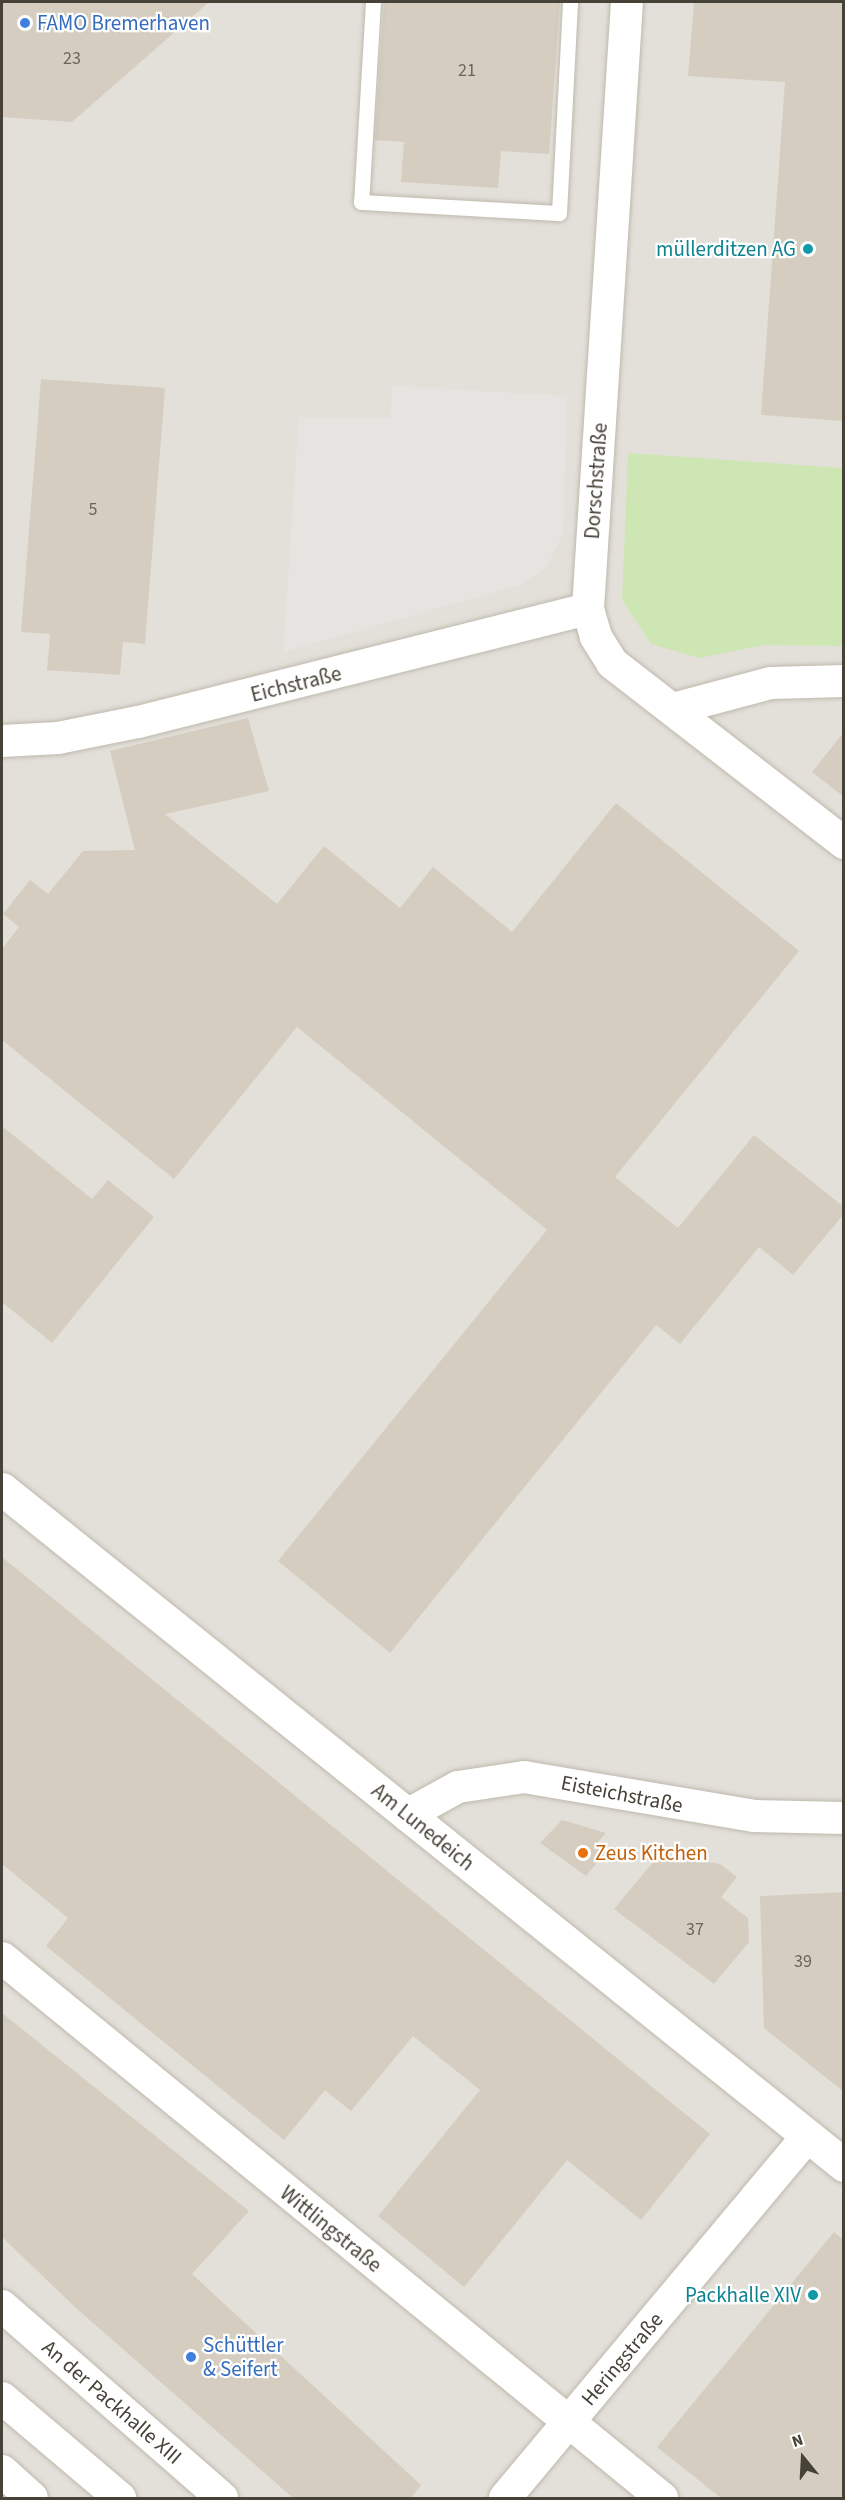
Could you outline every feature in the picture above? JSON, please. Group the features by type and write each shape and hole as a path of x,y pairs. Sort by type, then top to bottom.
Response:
{"street":[{"name":"Dorschstraße","path":"627,2 588,609 596,637 612,663 843,843"},
{"name":"Eichstraße","path":"2,741 58,738 138,722 588,609"},
{"path":"673,709 771,683 843,681"},
{"name":"Am Lunedeich","path":"2,1489 843,2165"},
{"name":"Eisteichstraße","path":"407,1815 458,1787 524,1778 754,1816 843,1818"},
{"name":"Wittlingstraße","path":"2,1958 662,2499"},
{"name":"Heringstraße","path":"505,2499 808,2136"},
{"name":"An der Packhalle XIII","path":"2,2306 222,2499"},
{"path":"2,2398 120,2499"},
{"path":"2,2471 32,2499"}],"lane":[{"path":"373,2 361,202 559,213 570,2"}],"shaded area":[{"path":"2,2 843,2 843,2498 2,2498"},
{"path":"393,386 567,396 563,535 546,567 523,584 283,652 299,417 390,418"}],"green space":[{"path":"628,453 843,468 843,646 764,645 700,658 651,644 622,600"}],"building":[{"path":"2,2 209,2 72,122 2,117"},
{"path":"384,2 560,2 549,154 501,151 498,188 401,182 404,142 375,140"},
{"name":"müllerditzen AG","path":"694,2 844,2 844,421 761,415 785,82 688,76"},
{"path":"41,379 165,388 145,644 123,642 120,675 47,670 50,634 21,632"},
{"path":"248,718 269,791 165,814 277,904 324,846 400,908 433,867 512,932 616,803 799,951 615,1177 678,1228 754,1135 844,1207 844,1214 793,1275 759,1247 680,1344 656,1325 390,1653 278,1561 547,1230 297,1027 174,1179 2,1040 2,949 19,927 3,914 30,880 48,894 83,851 135,850 110,751"},
{"path":"844,732 844,797 812,772"},
{"path":"2,1126 92,1199 108,1180 154,1217 52,1343 2,1302"},
{"path":"2,1557 710,2134 641,2220 567,2160 464,2287 378,2216 480,2090 413,2036 351,2111 325,2090 284,2140 46,1946 68,1918 2,1864"},
{"path":"562,1820 606,1833 598,1842 607,1851 586,1876 540,1843"},
{"path":"660,1854 720,1864 737,1877 721,1897 748,1918 749,1942 714,1984 614,1909"},
{"path":"844,1892 844,2092 764,2028 760,1896"},
{"path":"2,2013 249,2211 192,2274 421,2485 411,2498 293,2498 76,2308 2,2237"},
{"path":"834,2232 844,2240 844,2498 721,2498 657,2447"}],"place":[{"name":"FAMO Bremerhaven","path":"25,23"},
{"name":"müllerditzen AG","path":"808,249"},
{"name":"Zeus Kitchen","path":"583,1853"},
{"name":"Packhalle XIV","path":"813,2295"},
{"name":"Schüttler & Seifert","path":"191,2357"}]}
